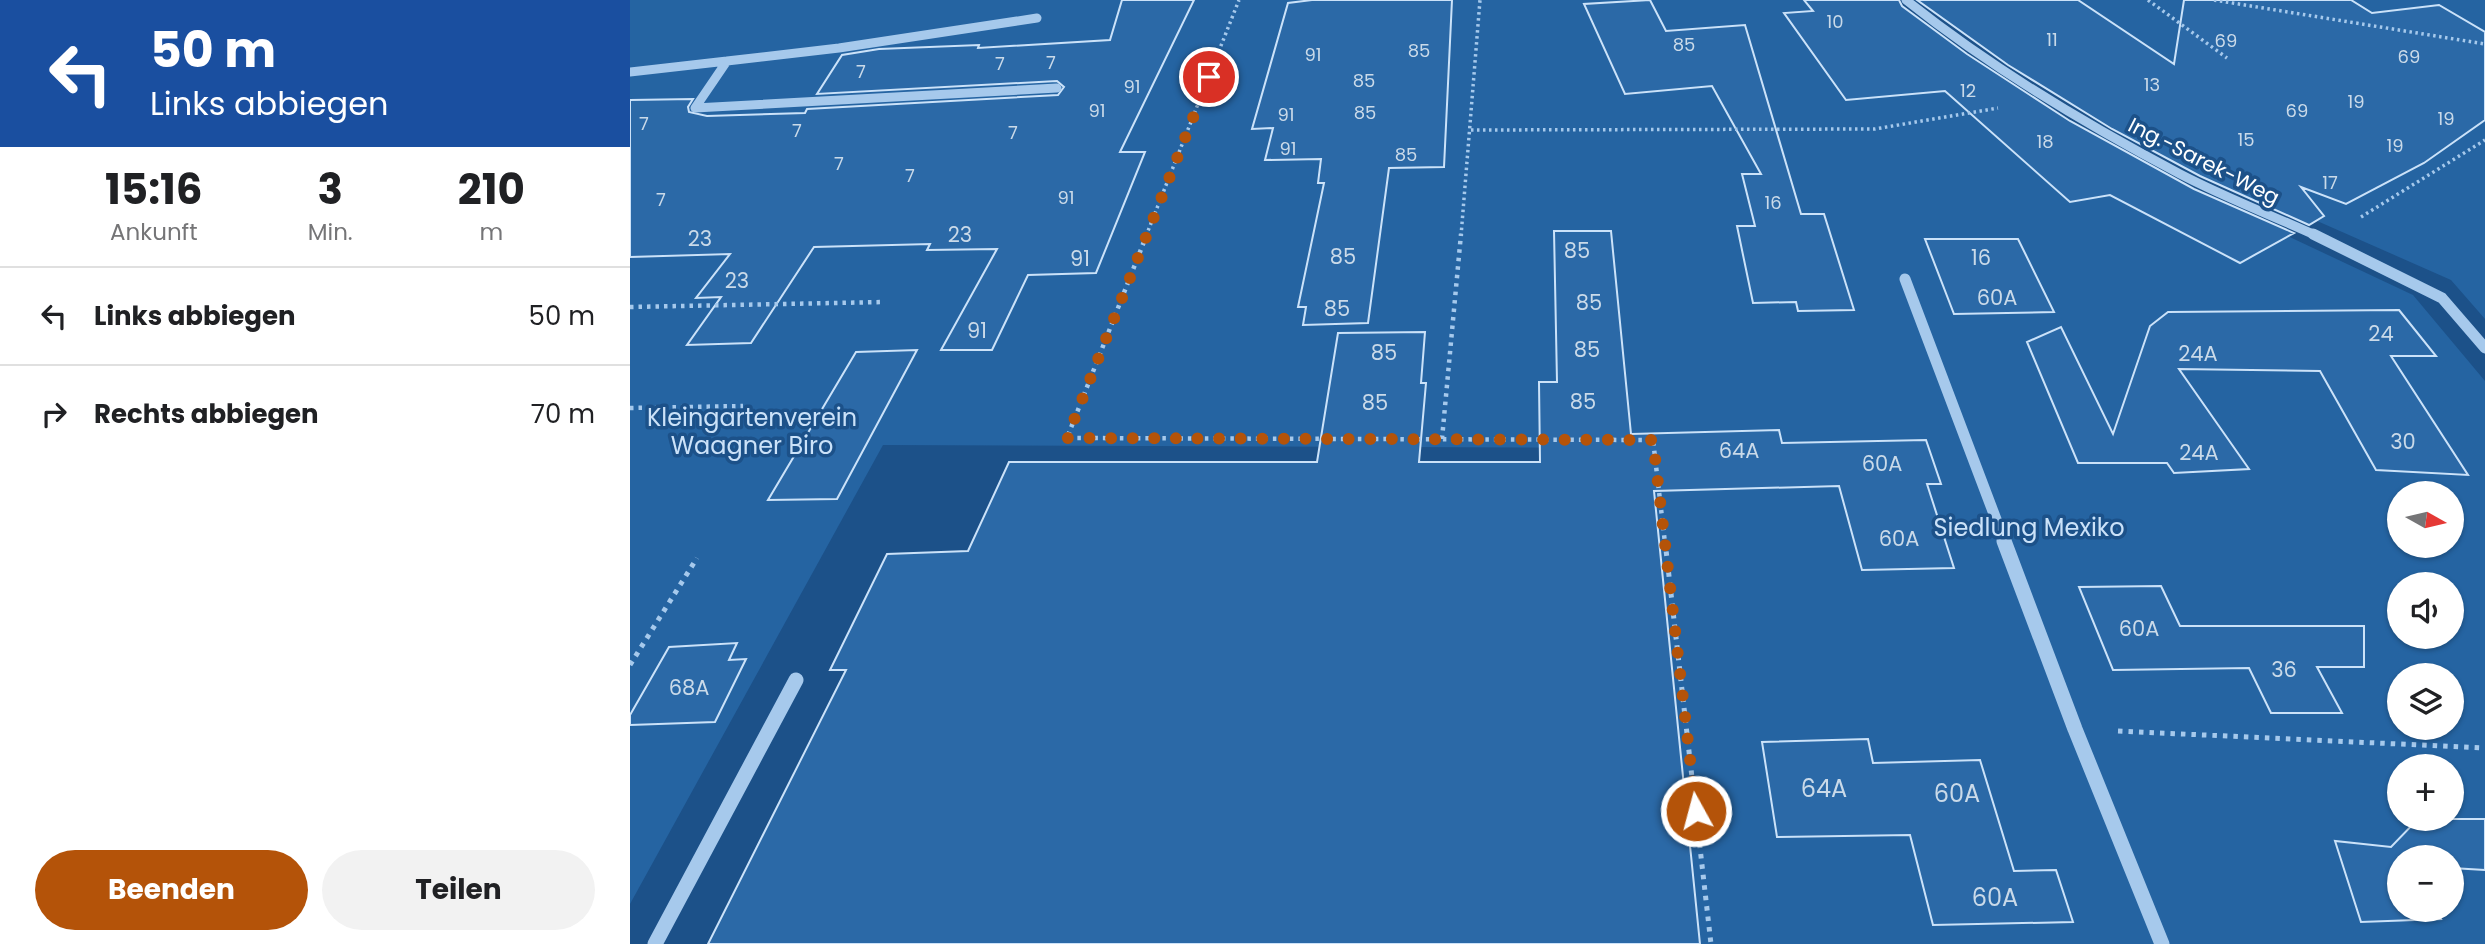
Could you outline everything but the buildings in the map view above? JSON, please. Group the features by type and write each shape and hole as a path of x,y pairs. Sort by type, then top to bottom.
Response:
{"street":[{"name":"Ing.-Sarek-Weg","path":"1906,0 1945,32 2050,100 2182,175 2324,239 2442,298 2485,348"},
{"path":"630,72 839,48 1037,18"},
{"path":"727,61 695,108 1057,88"},
{"path":"1905,279 2075,729 2162,944"},
{"path":"655,944 796,680"}],"path":[{"path":"1240,0 1067,438 1653,440 1711,944"},
{"path":"1442,439 1471,130 1480,0"},
{"path":"2148,0 2227,58"},
{"path":"2214,0 2485,44"},
{"path":"1471,130 1875,129 2050,100"},
{"path":"2324,239 2485,140"},
{"path":"630,307 883,302"},
{"path":"630,408 743,406"},
{"path":"630,665 697,558"},
{"path":"2075,729 2485,748"}],"green space":[{"name":"Siedlung Mexiko","path":"630,0 1887,0 2010,88 2177,184 2413,295 2485,381 2485,944 1700,944 1649,448 883,445 630,904"},
{"path":"1928,0 2485,0 2485,319 2451,280 2186,163"}],"route":[{"path":"1209,77 1067,438 1653,440 1696,811"}],"park label":[{"name":"Kleingartenverein Waagner Biro","path":"752,431"}]}
